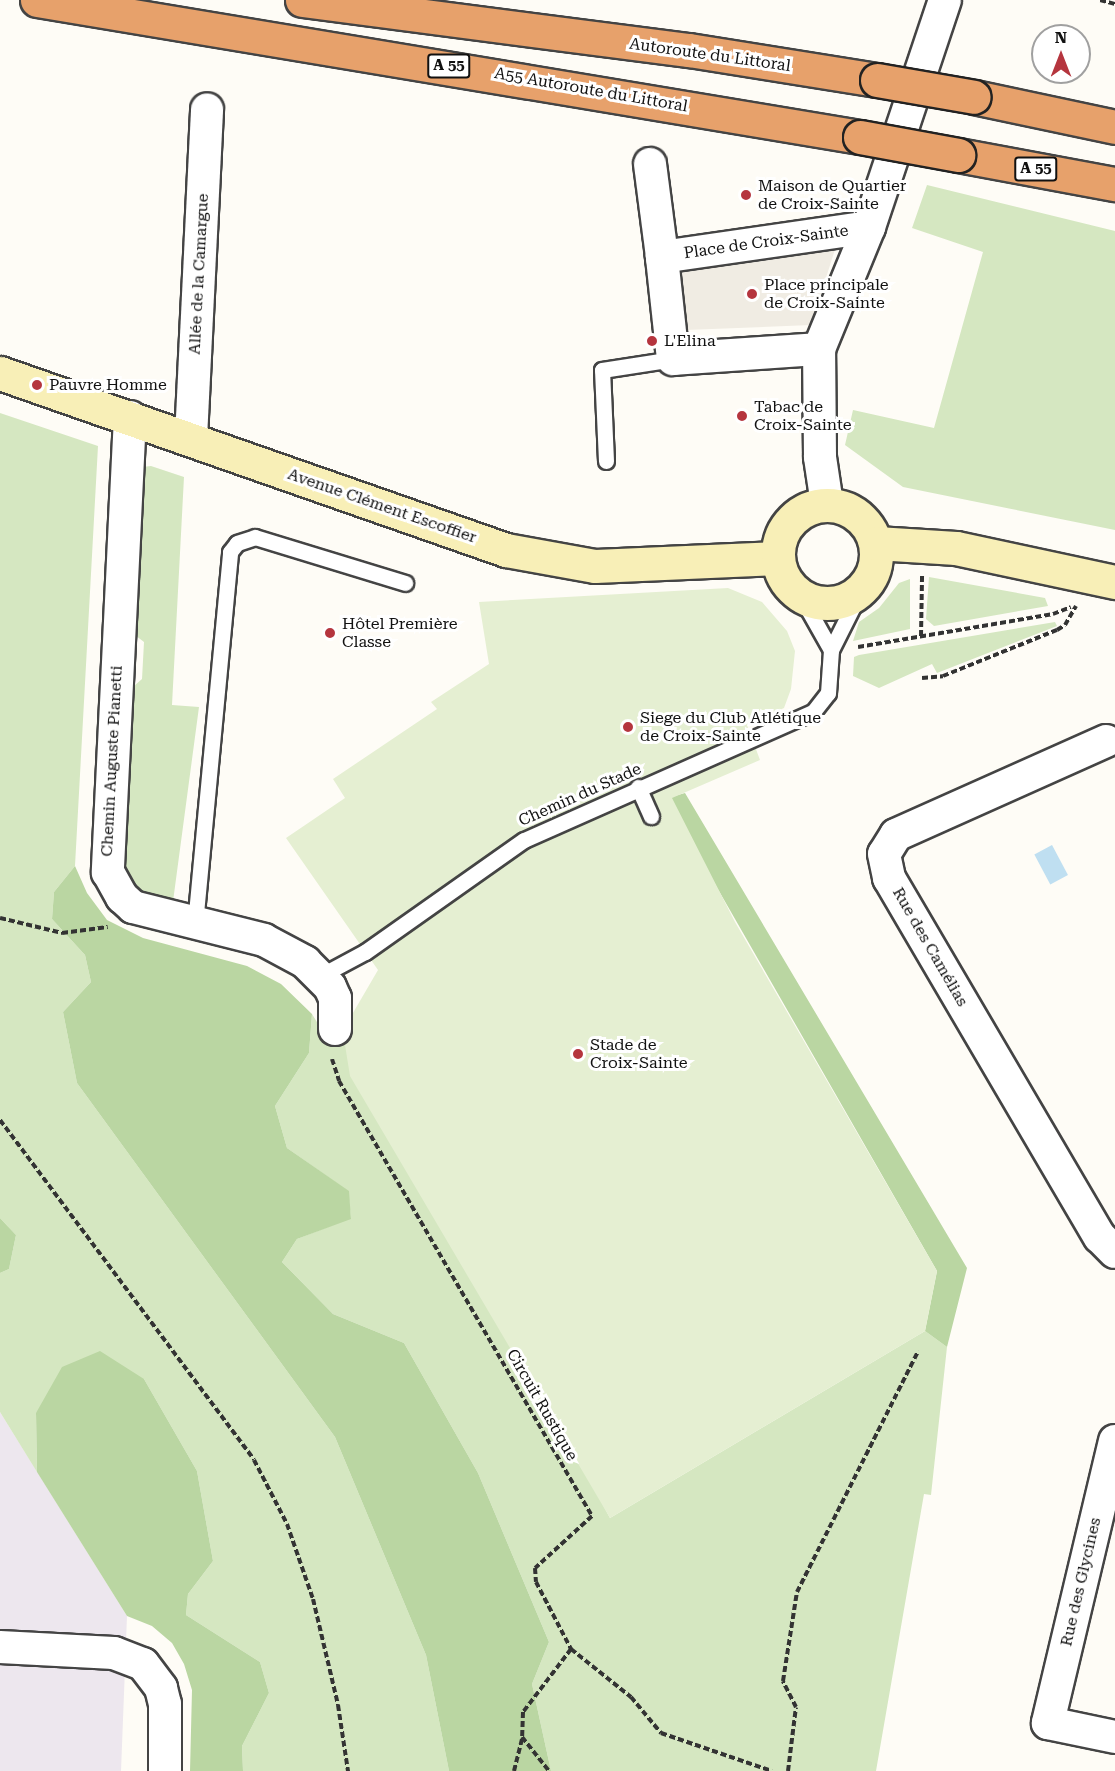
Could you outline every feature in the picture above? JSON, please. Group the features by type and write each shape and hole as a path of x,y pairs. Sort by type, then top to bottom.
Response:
{"highway":[{"name":"A55 Autoroute du Littoral","path":"37,0 860,136 1115,184"},
{"name":"Autoroute du Littoral","path":"302,0 689,50 974,97 1115,127"}],"main road":[{"name":"Avenue Clément Escoffier","path":"0,373 506,550 595,566 778,558"},
{"path":"827,504 858,515 876,543 877,560 861,590 846,600 823,603 800,595 785,579 778,558 779,542 791,521 811,507 827,504"},
{"path":"876,543 956,548 1115,582"}],"street":[{"path":"827,504 820,457 819,349 869,227 945,0"},
{"name":"Allée de la Camargue","path":"191,438 207,109"},
{"name":"Place de Croix-Sainte","path":"650,164 673,359"},
{"name":"Place de Croix-Sainte","path":"662,257 869,227"},
{"path":"673,359 819,349"},
{"name":"Chemin Auguste Pianetti","path":"130,417 108,872 122,897 133,907 264,940 288,950 320,976 335,998 335,1029"},
{"name":"Rue des Camélias","path":"1112,746 896,835 884,854 889,878 1100,1237 1115,1252"},
{"name":"Rue des Glycines","path":"1115,1441 1048,1723 1115,1737"},
{"path":"0,1647 114,1653 143,1664 161,1688 165,1704 165,1771"}],"lane":[{"path":"606,461 602,370 673,359"},
{"path":"195,924 231,552 237,543 255,537 405,583"},
{"name":"Chemin du Stade","path":"320,976 365,952 524,840 638,787 813,712 828,693 831,650 861,590"},
{"path":"800,595 831,650"},
{"path":"638,787 651,816"}],"path":[{"path":"1100,0 1115,4"},
{"path":"921,636 922,575"},
{"path":"922,678 943,676 1057,630 1065,625 1078,604"},
{"path":"848,648 1053,614 1078,604 1087,606"},
{"path":"0,918 62,933 101,931 110,926"},
{"name":"Circuit Rustique","path":"335,1029 333,1066 339,1081 592,1516 535,1568 537,1582 571,1649"},
{"path":"0,1120 254,1460 287,1524 313,1599 338,1705 348,1771"},
{"path":"788,1771 796,1707 783,1681 797,1592 918,1351"},
{"path":"514,1771 522,1737 523,1712 571,1649 631,1697 661,1733 772,1771"},
{"path":"522,1737 549,1771"}],"shaded area":[{"name":"Place principale de Croix-Sainte","path":"838,240 811,325 686,330 679,263"},
{"path":"0,1412 127,1616 121,1771 0,1771"}],"green space":[{"path":"927,185 1115,231 1115,530 903,487 845,445 853,410 934,428 983,252 912,228"},
{"path":"0,413 98,446 75,866 54,892 52,919 85,955 91,982 63,1012 77,1083 335,1437 426,1655 449,1771 243,1771 242,1746 269,1693 260,1662 186,1615 188,1594 213,1561 197,1471 144,1379 36,1413 37,1472 0,1412 0,1273 9,1269 16,1235 0,1218"},
{"path":"151,466 184,477 172,705 199,707 172,909 135,891 124,875 120,856 126,693 142,679 144,642 131,632 142,467"},
{"path":"929,577 1045,598 1048,606 934,626 926,619"},
{"path":"910,579 910,629 853,641 859,622 879,608 899,583"},
{"name":"Stade de Croix-Sainte","path":"728,588 762,602 787,631 795,651 791,689 784,708 747,725 760,760 672,798 735,922 937,1271 925,1331 610,1518 350,1076 345,1045 350,1018 378,970 286,838 345,798 333,779 437,709 431,702 489,664 479,602"},
{"path":"1055,622 1057,626 937,673 932,664 879,688 853,676 854,657 859,655"},
{"path":"685,793 967,1268 947,1347 925,1331 937,1271 692,844 671,797"},
{"path":"75,866 87,893 107,920 143,938 247,966 281,984 312,1014 309,1053 275,1106 287,1148 349,1191 351,1219 297,1239 282,1262 333,1314 404,1343 478,1473 549,1642 532,1684 551,1771 449,1771 426,1655 335,1437 77,1083 63,1012 91,982 85,955 52,919 54,892"},
{"path":"312,1014 320,1027 348,1030 610,1518 925,1331 947,1347 931,1495 924,1494 876,1771 551,1771 532,1684 549,1642 478,1473 404,1343 333,1314 282,1262 297,1239 351,1218 348,1191 287,1148 275,1106 309,1053"},
{"path":"0,1218 16,1235 9,1269 0,1273"},
{"path":"100,1351 144,1379 197,1471 213,1561 188,1594 186,1615 260,1662 269,1693 242,1746 243,1771 190,1771 192,1690 184,1664 172,1643 152,1626 127,1616 37,1472 36,1413 62,1367"}],"water":[{"path":"1052,845 1068,875 1050,884 1034,854"}],"place":[{"name":"Maison de Quartier de Croix-Sainte","path":"746,195"},
{"name":"Place principale de Croix-Sainte","path":"752,294"},
{"name":"L'Elina","path":"652,341"},
{"name":"Pauvre Homme","path":"37,385"},
{"name":"Tabac de Croix-Sainte","path":"742,416"},
{"name":"Hôtel Première Classe","path":"330,633"},
{"name":"Siege du Club Atlétique de Croix-Sainte","path":"628,727"},
{"name":"Stade de Croix-Sainte","path":"578,1054"}]}
